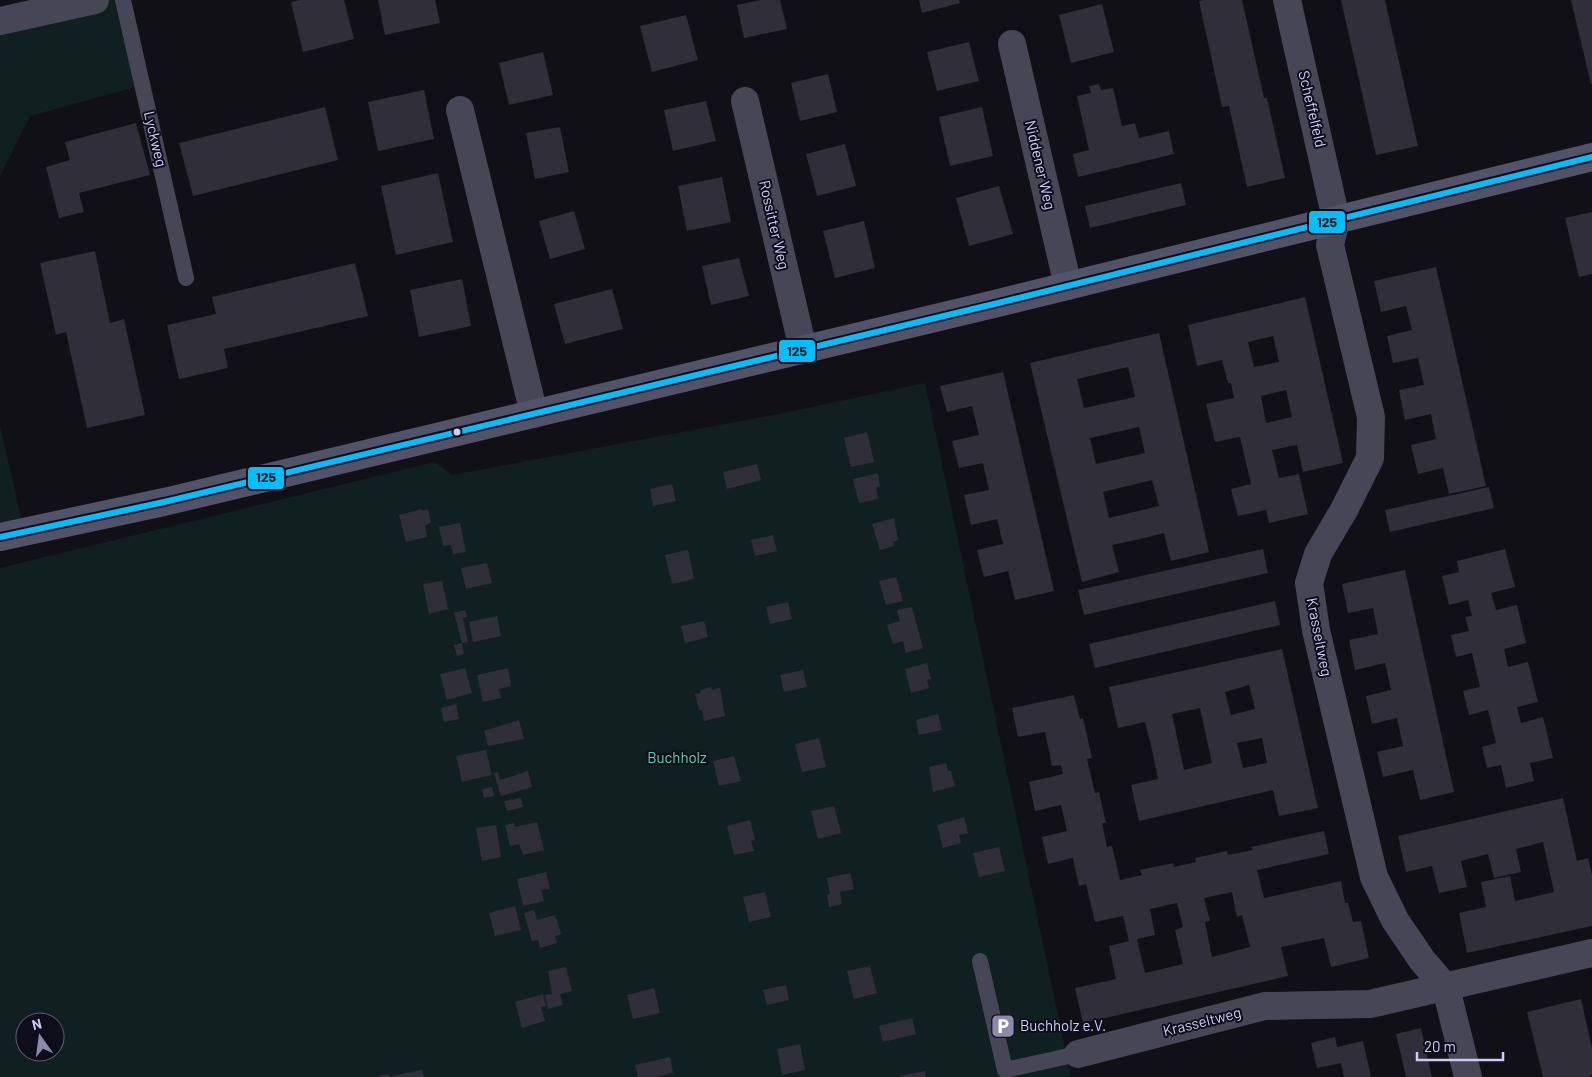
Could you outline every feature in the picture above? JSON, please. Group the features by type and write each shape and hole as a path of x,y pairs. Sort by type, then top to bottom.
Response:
{"street":[{"path":"0,21 94,0"},
{"name":"Scheffelfeld","path":"1287,0 1336,219"},
{"name":"Niddener Weg","path":"1012,44 1068,286"},
{"name":"Rossitter Weg","path":"745,101 803,349"},
{"path":"460,110 534,414"},
{"path":"0,536 124,512 1068,286 1592,157"},
{"name":"Krasseltweg","path":"1336,219 1330,245 1371,417 1370,458 1344,510 1318,554 1309,583 1316,630 1374,877 1395,920 1422,960 1446,988"},
{"name":"Krasseltweg","path":"1078,1054 1264,1006 1370,1004 1592,953"},
{"path":"1446,988 1468,1077"}],"lane":[{"name":"Lyckweg","path":"123,0 186,278"},
{"path":"980,962 1005,1070 1078,1054"}],"green space":[{"path":"74,0 123,0 143,85 30,116 0,176 0,21"},
{"name":"Buchholz","path":"925,383 1071,1077 0,1077 0,568 435,462 452,475 779,414"},
{"path":"0,426 24,531 0,537"}],"building":[{"path":"301,0 344,0 354,39 303,52 291,2"},
{"path":"378,0 435,0 440,23 385,35"},
{"path":"761,0 780,0 787,29 744,38 737,5"},
{"path":"919,0 959,0 960,3 922,13"},
{"path":"1242,0 1264,98 1267,98 1285,178 1247,187 1229,106 1222,107 1199,1"},
{"path":"1341,0 1385,0 1418,146 1376,155"},
{"path":"1571,0 1592,0 1592,84 1591,84"},
{"path":"1102,4 1114,52 1071,63 1059,15"},
{"path":"686,15 698,60 652,72 640,26"},
{"path":"969,42 979,81 937,91 927,52"},
{"path":"543,52 553,95 509,105 499,63"},
{"path":"828,74 837,112 800,121 791,83"},
{"path":"1099,84 1101,90 1113,88 1122,126 1135,123 1139,138 1169,131 1174,154 1078,177 1073,154 1089,150 1077,96 1091,93 1089,86"},
{"path":"424,90 434,139 378,151 368,102"},
{"path":"706,101 716,141 673,151 664,110"},
{"path":"325,107 338,160 193,196 179,143"},
{"path":"982,107 993,156 950,166 939,117"},
{"path":"136,123 150,175 79,193 84,212 59,218 46,167 70,160 65,142"},
{"path":"560,127 569,172 535,179 526,133"},
{"path":"845,144 856,186 817,196 806,154"},
{"path":"438,173 453,242 396,255 381,186"},
{"path":"722,177 731,222 687,231 678,186"},
{"path":"1181,183 1186,205 1090,228 1085,206"},
{"path":"999,186 1013,234 969,246 956,198"},
{"path":"574,211 585,249 550,259 539,221"},
{"path":"1592,212 1592,274 1579,277 1565,218"},
{"path":"864,221 875,268 835,278 823,231"},
{"path":"95,251 110,323 124,319 145,415 87,428 66,332 56,335 40,263"},
{"path":"739,258 749,296 711,305 702,266"},
{"path":"355,263 368,316 224,349 228,368 179,379 167,325 216,314 212,297"},
{"path":"1436,267 1486,486 1449,494 1443,468 1418,474 1411,445 1436,439 1431,414 1405,420 1399,390 1424,385 1418,358 1393,363 1387,336 1412,330 1406,306 1381,312 1374,281"},
{"path":"462,279 471,326 419,337 410,290"},
{"path":"612,289 623,329 565,344 554,304"},
{"path":"1305,297 1343,463 1303,472 1297,445 1272,450 1279,478 1299,474 1308,514 1269,523 1266,510 1238,516 1231,489 1251,484 1240,437 1215,442 1206,404 1234,398 1231,383 1228,383 1222,360 1197,366 1188,325","holes":["1273,336 1279,362 1254,367 1248,342","1286,390 1292,417 1266,423 1261,396"]},
{"path":"1159,333 1209,552 1171,561 1164,533 1112,545 1119,572 1082,582 1030,363","holes":["1128,367 1135,397 1084,408 1077,379","1139,427 1145,453 1096,464 1090,438","1152,480 1159,506 1109,518 1103,492"]},
{"path":"1003,372 1054,591 1015,600 1008,571 984,577 977,550 1003,544 997,519 971,525 964,495 989,490 983,463 959,468 952,441 979,435 972,406 947,412 940,386"},
{"path":"867,432 874,462 851,467 844,438"},
{"path":"757,464 761,480 727,489 723,472"},
{"path":"878,473 880,486 876,487 878,499 859,503 853,479"},
{"path":"672,484 676,501 653,506 650,489"},
{"path":"1489,487 1494,508 1390,532 1385,510"},
{"path":"422,509 422,511 428,509 431,523 425,525 427,537 406,542 399,515"},
{"path":"894,518 898,540 893,542 894,546 880,550 872,524"},
{"path":"460,523 466,552 453,554 451,545 443,546 439,527"},
{"path":"773,535 777,551 755,556 751,540"},
{"path":"1263,549 1268,573 1084,615 1078,590"},
{"path":"1505,549 1515,587 1491,593 1496,610 1517,605 1526,643 1504,649 1508,667 1528,662 1538,702 1517,707 1521,723 1543,717 1553,758 1530,763 1534,781 1506,788 1501,765 1487,768 1482,747 1496,743 1488,710 1469,715 1463,691 1480,687 1472,653 1456,657 1451,635 1469,631 1465,617 1472,616 1468,600 1449,605 1442,576 1459,572 1457,561"},
{"path":"688,550 694,579 672,584 665,555"},
{"path":"487,563 492,583 466,589 461,568"},
{"path":"1405,570 1454,792 1420,800 1413,770 1383,777 1377,752 1403,746 1397,718 1372,724 1366,696 1391,690 1385,663 1355,670 1349,640 1378,634 1373,608 1348,613 1342,584"},
{"path":"896,577 903,601 886,605 879,581"},
{"path":"442,581 448,609 429,614 423,584"},
{"path":"1275,601 1280,625 1095,668 1089,644"},
{"path":"788,602 792,619 770,624 766,607"},
{"path":"912,607 923,648 906,653 903,641 893,644 887,625 900,621 897,610"},
{"path":"465,610 467,617 463,618 468,642 462,643 454,613"},
{"path":"497,616 501,636 473,642 469,622"},
{"path":"704,621 708,637 685,643 681,626"},
{"path":"462,643 464,654 457,656 454,645"},
{"path":"1282,649 1318,808 1279,816 1273,790 1139,821 1131,785 1158,779 1151,745 1145,722 1118,728 1109,687","holes":["1249,685 1255,709 1231,715 1225,692","1200,708 1212,763 1184,770 1172,714","1262,738 1267,763 1243,768 1237,743"]},
{"path":"927,663 931,679 927,680 929,688 911,693 905,669"},
{"path":"465,668 472,693 447,700 440,674"},
{"path":"508,668 511,686 499,689 501,698 483,702 477,675"},
{"path":"803,670 807,687 784,692 780,675"},
{"path":"711,687 712,690 720,688 725,716 704,721 702,710 699,710 695,694 701,693 700,690"},
{"path":"1074,695 1080,719 1083,718 1092,758 1087,759 1095,793 1099,792 1106,823 1102,823 1107,847 1112,846 1120,880 1142,875 1140,870 1173,863 1174,867 1196,862 1195,858 1227,851 1228,855 1253,850 1251,847 1324,831 1329,854 1257,870 1264,898 1341,881 1345,903 1348,903 1353,922 1361,921 1369,958 1331,967 1324,938 1281,947 1288,976 1083,1023 1075,988 1116,979 1109,946 1129,941 1123,916 1095,922 1086,884 1079,886 1073,858 1048,864 1042,837 1067,831 1061,805 1035,811 1029,782 1063,774 1061,765 1052,766 1045,732 1018,737 1012,708","holes":["1232,892 1237,917 1242,915 1250,947 1212,957 1205,922 1210,921 1204,898","1177,903 1183,927 1175,930 1183,964 1145,973 1137,939 1155,935 1150,909"]},
{"path":"456,704 459,719 444,722 441,708"},
{"path":"938,714 942,730 919,735 916,720"},
{"path":"519,720 524,739 488,746 484,731"},
{"path":"819,738 826,767 802,772 795,744"},
{"path":"486,750 492,775 462,782 456,756"},
{"path":"734,756 741,781 719,786 713,761"},
{"path":"946,763 948,771 951,771 955,786 933,792 929,767"},
{"path":"528,771 532,787 501,796 494,773 498,772 500,780"},
{"path":"492,787 494,796 484,798 482,789"},
{"path":"521,798 523,807 507,811 504,801"},
{"path":"1563,798 1577,861 1588,858 1592,875 1592,926 1467,953 1459,913 1486,907 1481,882 1510,876 1515,901 1554,892 1543,842 1516,849 1521,872 1494,878 1488,854 1461,861 1467,887 1439,893 1432,866 1406,872 1398,836"},
{"path":"834,806 841,833 818,839 811,811"},
{"path":"964,817 968,833 959,835 961,843 943,848 937,825"},
{"path":"750,820 755,840 751,841 754,851 734,855 727,826"},
{"path":"537,822 544,850 523,855 519,844 510,846 505,825 514,823 515,827"},
{"path":"496,825 501,857 482,861 476,828"},
{"path":"999,847 1005,871 979,877 973,853"},
{"path":"546,872 550,889 541,890 544,901 523,906 517,879"},
{"path":"850,873 854,889 840,892 842,904 829,907 827,895 830,894 827,878"},
{"path":"765,892 771,917 749,922 743,897"},
{"path":"515,906 521,930 495,936 489,913"},
{"path":"534,910 537,920 555,915 561,934 555,936 557,943 540,948 538,940 532,941 524,913"},
{"path":"870,966 877,993 854,999 847,971"},
{"path":"566,967 572,991 560,994 563,1005 548,1009 545,995 552,994 548,971"},
{"path":"786,985 789,1000 767,1005 763,990"},
{"path":"654,988 660,1013 633,1019 627,995"},
{"path":"543,994 546,1006 541,1007 545,1021 522,1028 515,1002"},
{"path":"1581,999 1592,1048 1592,1075 1590,1075 1591,1077 1543,1077 1527,1012"},
{"path":"912,1018 916,1034 883,1042 879,1026"},
{"path":"1421,1028 1432,1077 1406,1077 1396,1034"},
{"path":"1335,1037 1337,1047 1363,1041 1371,1077 1344,1077 1341,1063 1317,1068 1311,1043"},
{"path":"800,1044 805,1070 782,1075 777,1049"},
{"path":"670,1057 673,1073 656,1077 638,1077 635,1065"},
{"path":"422,1070 424,1077 392,1077 392,1076"},
{"path":"925,1071 926,1077 900,1077 900,1076"},
{"path":"389,1074 390,1077 378,1077 378,1076"}],"transit line":[{"name":"125","path":"0,537 164,502 994,304 1592,157"}],"place":[{"name":"Buchholz e.V.","path":"1003,1026"}]}
